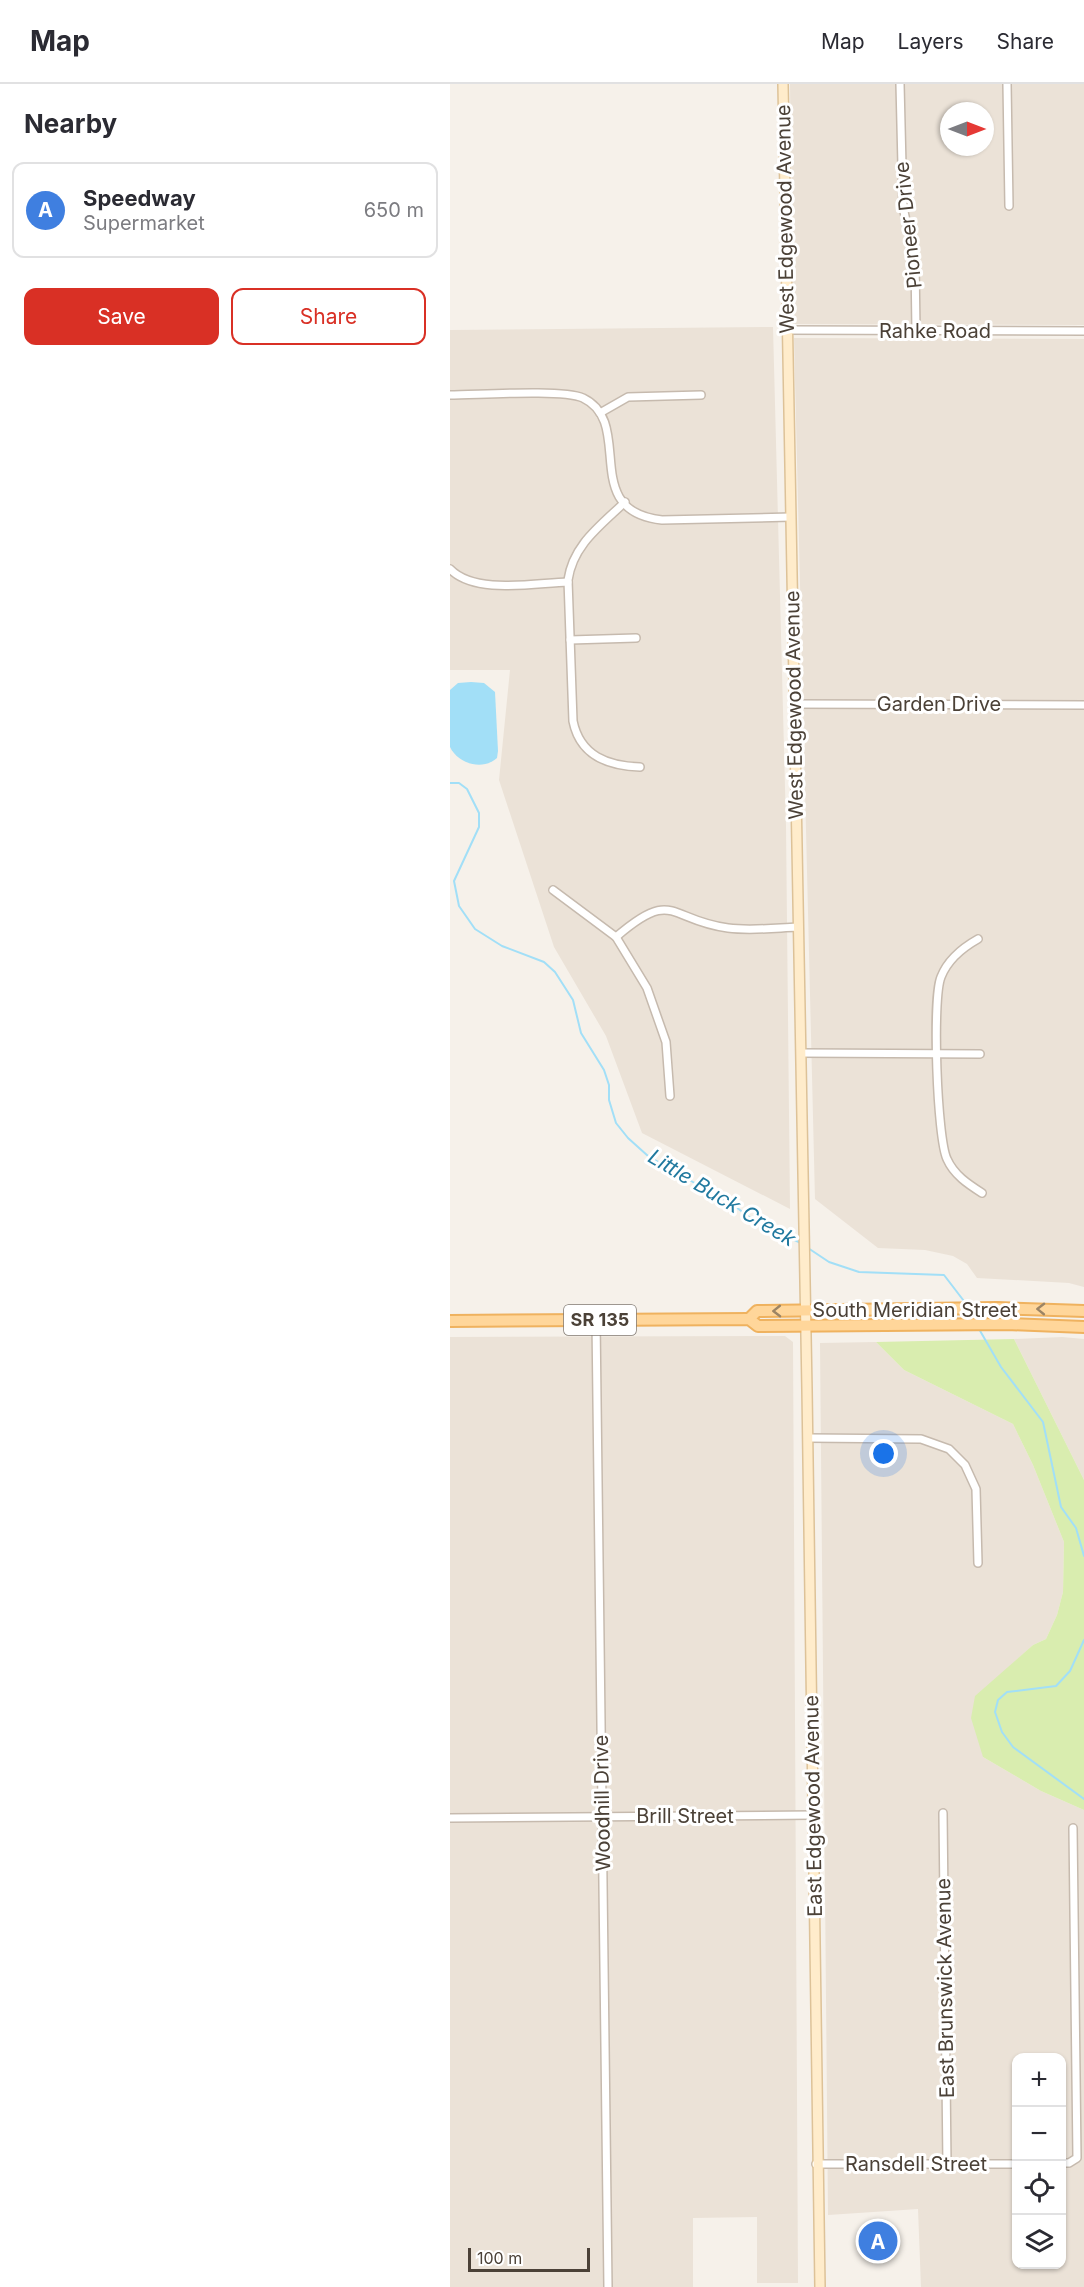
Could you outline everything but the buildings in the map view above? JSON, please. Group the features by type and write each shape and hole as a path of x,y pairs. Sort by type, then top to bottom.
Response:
{"main road":[{"name":"West Edgewood Avenue","path":"783,84 806,1326"},
{"name":"South Meridian Street","path":"749,1319 757,1311 997,1308 1084,1311"},
{"name":"South Meridian Street","path":"450,1321 749,1319 758,1326 1006,1324 1084,1327"},
{"name":"East Edgewood Avenue","path":"806,1326 816,2164 820,2287"}],"street":[{"name":"Pioneer Drive","path":"900,84 903,207 915,262 916,331"},
{"path":"1007,84 1009,206"},
{"name":"Rahke Road","path":"786,330 1084,331"},
{"path":"450,395 571,395 589,402 600,413 609,434 611,476 616,490 625,502 640,514 659,519 791,517"},
{"path":"600,413 628,397 701,395"},
{"path":"625,502 578,548 570,567 568,582 573,721 577,735 588,751 604,762 640,767"},
{"path":"450,569 464,580 481,584 568,582"},
{"path":"570,640 636,638"},
{"name":"Garden Drive","path":"794,704 1084,705"},
{"path":"553,890 616,937 647,988 660,1018 668,1056 670,1096"},
{"path":"616,937 640,916 662,909 676,911 700,921 729,928 798,927"},
{"path":"978,939 957,953 942,975 937,993 939,1130 942,1149 955,1171 982,1194"},
{"path":"801,1053 980,1054"},
{"name":"Woodhill Drive","path":"596,1320 609,2287"},
{"path":"808,1438 921,1439 935,1442 952,1451 965,1465 976,1489 978,1563"},
{"name":"East Brunswick Avenue","path":"943,1813 947,2164"},
{"name":"Brill Street","path":"450,1818 813,1815"},
{"path":"1066,2163 1077,2158 1073,1828"},
{"name":"Ransdell Street","path":"816,2164 1012,2164"}],"shaded area":[{"path":"790,84 1084,84 1084,325 793,324"},
{"path":"773,327 786,826 790,1209 642,1133 606,1036 554,947 499,780 510,670 450,670 450,330"},
{"path":"794,338 1084,339 1084,1287 1069,1283 977,1278 967,1264 953,1256 925,1250 878,1248 815,1199"},
{"path":"785,1336 793,1342 798,2283 757,2283 757,2217 693,2218 693,2287 450,2287 450,1337"},
{"path":"1062,1337 1084,1339 1084,1480 1014,1339"},
{"path":"876,1342 904,1370 1013,1424 1033,1465 1064,1542 1063,1592 1057,1615 1046,1639 1033,1645 1009,1667 983,1757 1041,1791 1084,1810 1084,2287 921,2287 918,2209 828,2215 820,1343"}],"green space":[{"path":"1014,1339 1084,1480 1084,1810 1041,1791 983,1757 971,1718 975,1696 1033,1645 1046,1639 1057,1615 1063,1592 1064,1542 1033,1465 1013,1424 904,1370 876,1342"}],"water":[{"path":"458,683 484,683 495,692 497,758 478,765 459,758 450,747 450,690"}],"waterway":[{"name":"Little Buck Creek","path":"450,783 459,783 467,789 479,813 479,827 454,881 459,906 475,929 502,946 544,962 555,972 573,1000 581,1033 604,1070 616,1123 628,1138 648,1156 736,1207 757,1223 801,1243"},
{"name":"Little Buck Creek","path":"808,1248 829,1262 859,1272 944,1275 967,1305"},
{"name":"Little Buck Creek","path":"979,1329 1001,1367 1043,1422 1061,1507 1076,1528 1084,1556"},
{"name":"Little Buck Creek","path":"1084,1640 1070,1671 1056,1686 1007,1692 998,1700 995,1712 1002,1732 1013,1747 1084,1799"}],"place":[{"name":"Speedway","path":"878,2241"}]}
